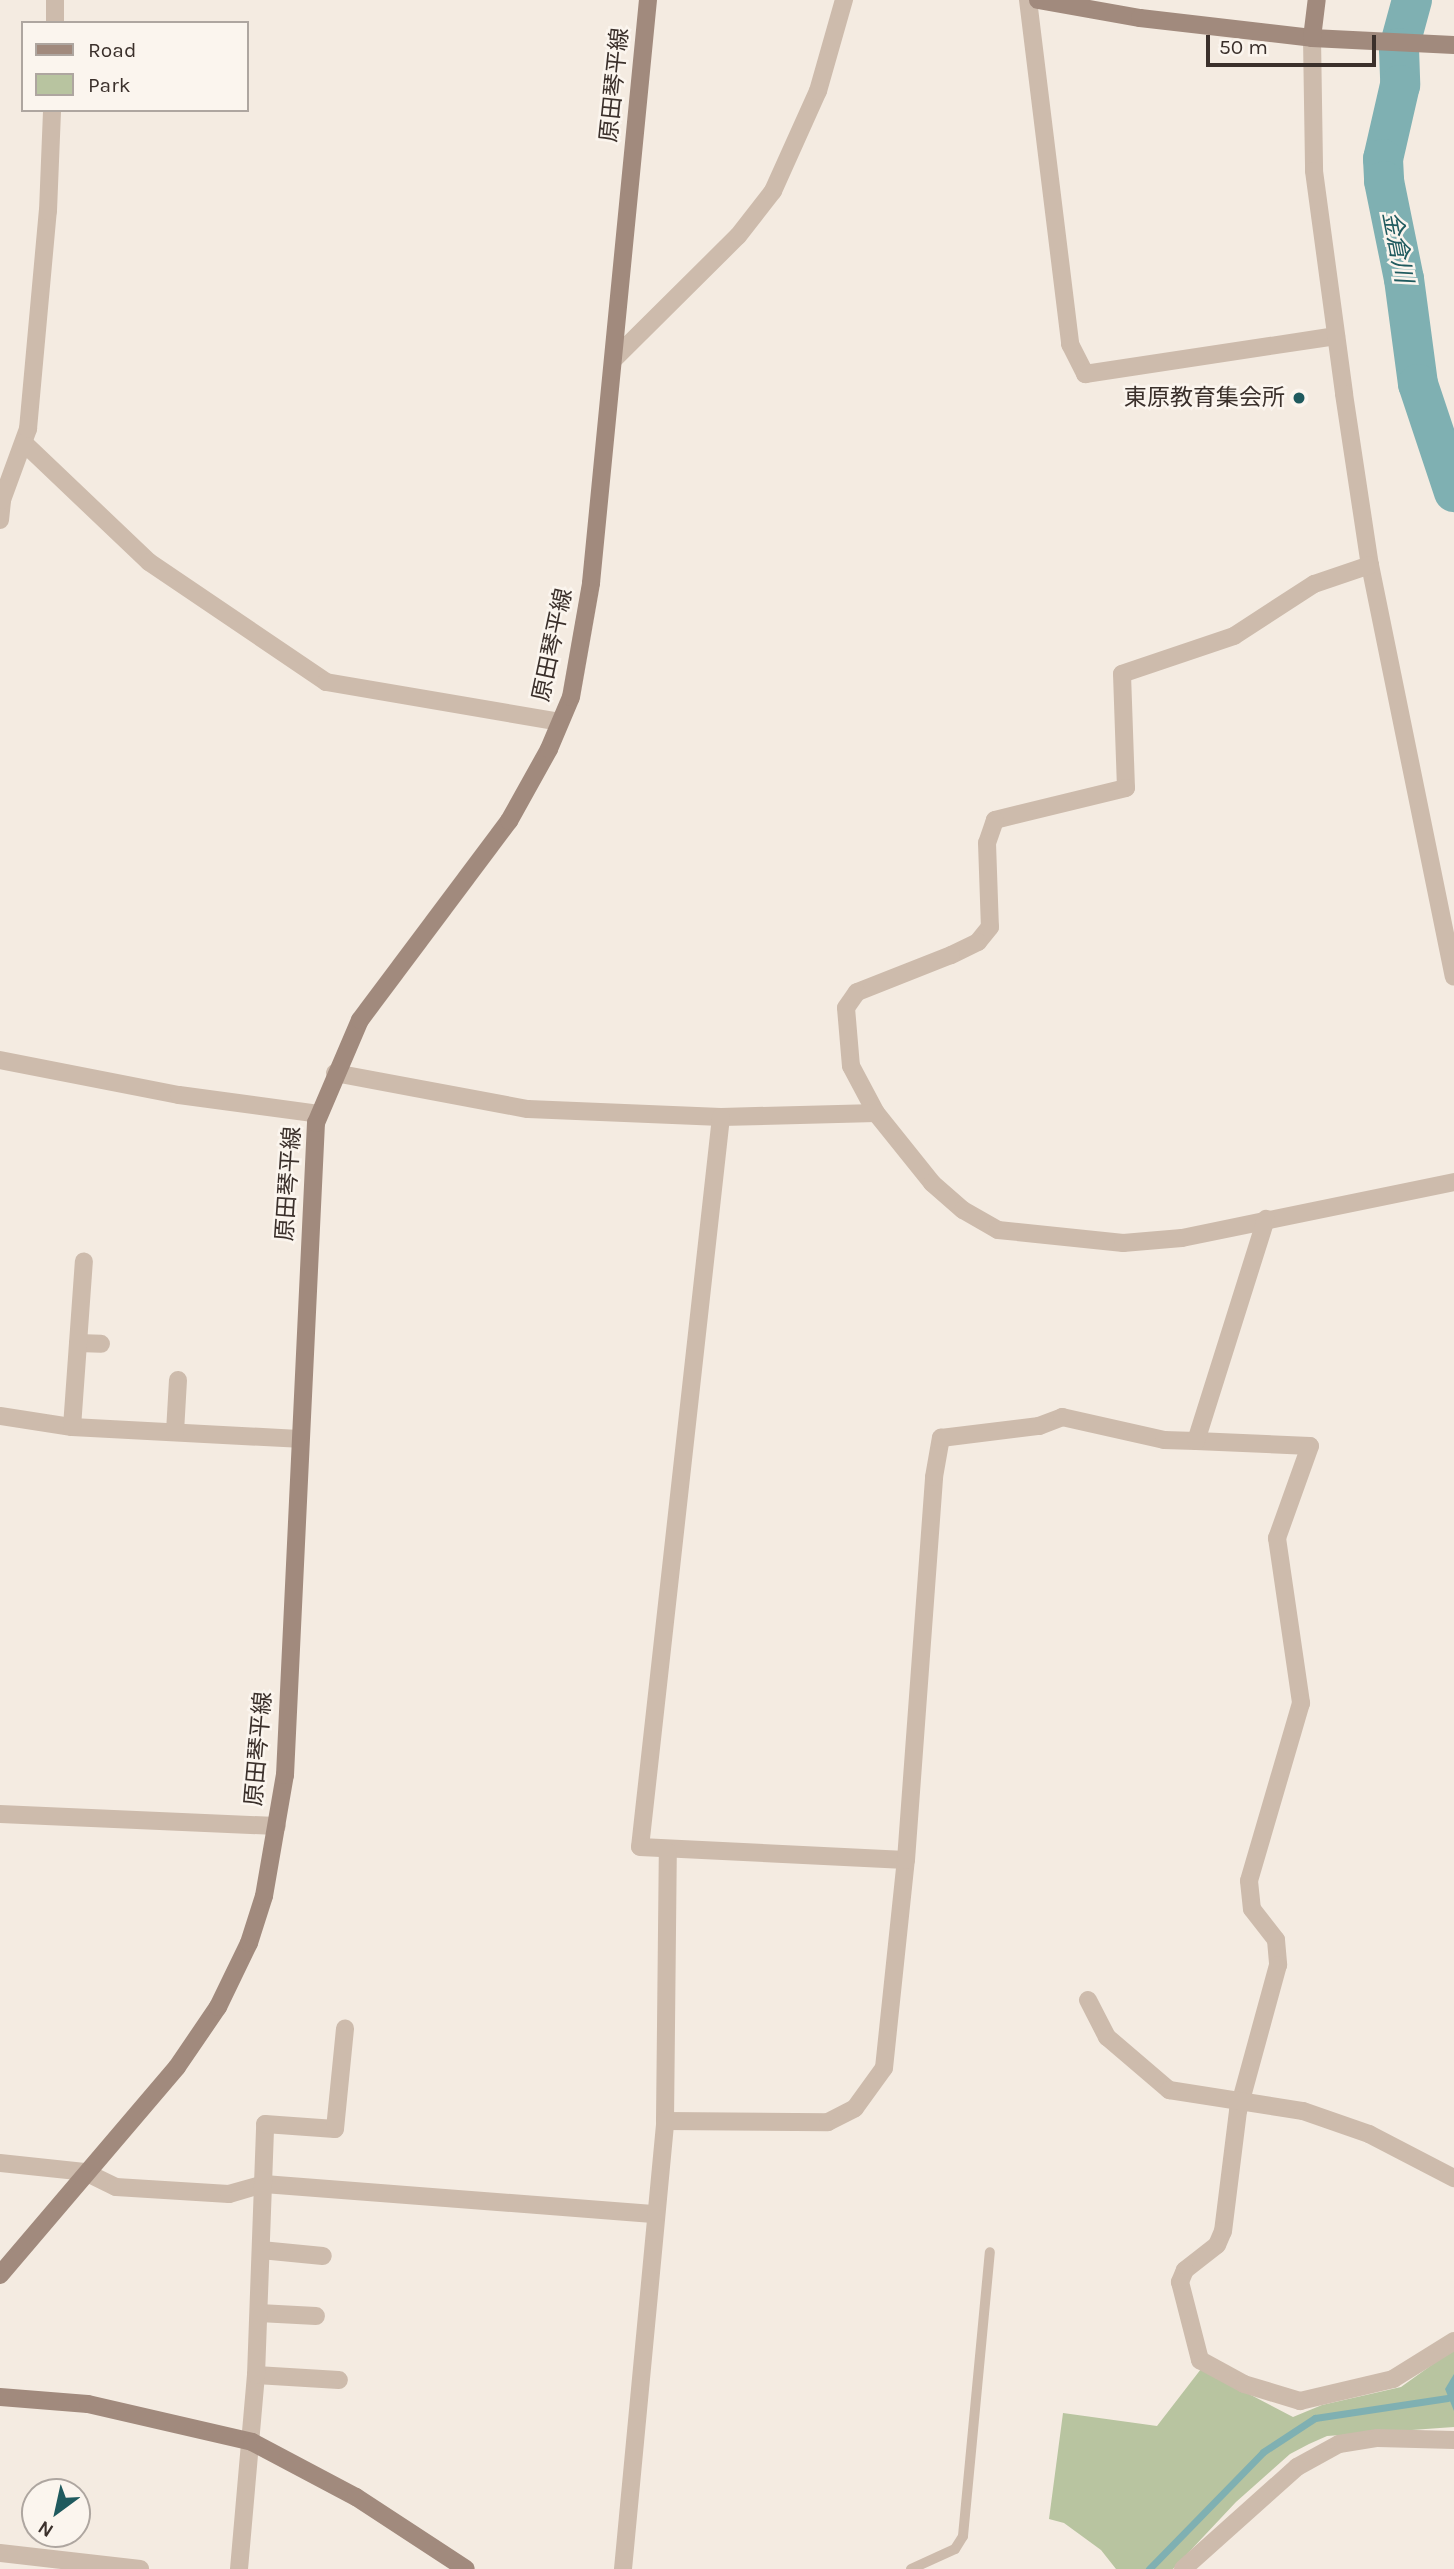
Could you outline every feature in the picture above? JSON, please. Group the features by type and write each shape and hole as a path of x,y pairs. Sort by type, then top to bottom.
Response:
{"main road":[{"name":"原田琴平線","path":"0,2275 177,2067 218,2007 249,1943 264,1896 285,1774 299,1438 319,1114 360,1020 509,821 570,697 591,583 648,0"},
{"path":"1038,0 1140,18 1312,38 1334,36 1454,45"},
{"path":"1312,38 1317,0"},
{"path":"0,2396 88,2404 252,2442 356,2497 466,2569"}],"street":[{"path":"55,0 55,21"},
{"path":"613,360 738,236 773,191 818,91 844,0"},
{"path":"1028,0 1070,344 1085,374 1336,336"},
{"path":"1312,38 1314,171 1370,565 1454,977"},
{"path":"0,520 2,500 24,443 48,211 52,112"},
{"path":"24,443 149,562 326,682 560,722"},
{"path":"1370,565 1314,584 1234,636 1122,674 1126,788 995,820 987,843 990,927 978,942 857,992 846,1008 851,1066 876,1113 933,1182 963,1210 998,1230 1123,1243 1182,1238 1266,1219 1375,1202 1454,1182"},
{"path":"0,1060 179,1094 319,1114"},
{"path":"335,1073 528,1109 721,1117 876,1113"},
{"path":"721,1117 640,1847 668,1852 906,1860"},
{"path":"1196,1441 1266,1219"},
{"path":"72,1427 84,1261"},
{"path":"78,1343 101,1344"},
{"path":"176,1432 178,1380"},
{"path":"0,1416 72,1427 299,1438"},
{"path":"665,2121 828,2122 855,2108 884,2068 890,2040 906,1860 934,1477 942,1438 1039,1426 1062,1417 1164,1440 1310,1446 1277,1538 1301,1703 1249,1881 1252,1909 1279,1951 1242,2101 1223,2231 1217,2245 1185,2270 1180,2282 1200,2360 1244,2384 1300,2401 1393,2379 1454,2341"},
{"path":"0,1814 277,1826"},
{"path":"623,2569 653,2214 665,2121 668,1852"},
{"path":"1088,2000 1107,2037 1169,2090 1242,2101 1337,2122 1454,2178"},
{"path":"239,2569 256,2375 265,2124 335,2129 345,2028"},
{"path":"0,2163 85,2172 116,2187 229,2194 264,2183 653,2214"},
{"path":"261,2250 323,2256"},
{"path":"259,2313 316,2316"},
{"path":"256,2375 340,2380"},
{"path":"1183,2569 1297,2467 1339,2444 1378,2438 1454,2440"},
{"path":"0,2553 140,2569"}],"lane":[{"path":"911,2569 955,2549 962,2536 990,2252"}],"green space":[{"path":"1454,2349 1454,2427 1327,2436 1309,2444 1290,2454 1236,2502 1173,2569 1116,2569 1101,2550 1064,2523 1049,2519 1063,2413 1157,2426 1201,2369 1293,2417 1322,2405 1401,2387"}],"water":[{"path":"1454,2374 1454,2411 1445,2389"}],"waterway":[{"name":"金倉川","path":"1412,0 1399,48 1400,85 1383,159 1384,181 1404,279 1418,384 1454,492"},
{"path":"1149,2569 1263,2452 1315,2418 1448,2398"}],"place":[{"name":"東原教育集会所","path":"1299,398"}]}
